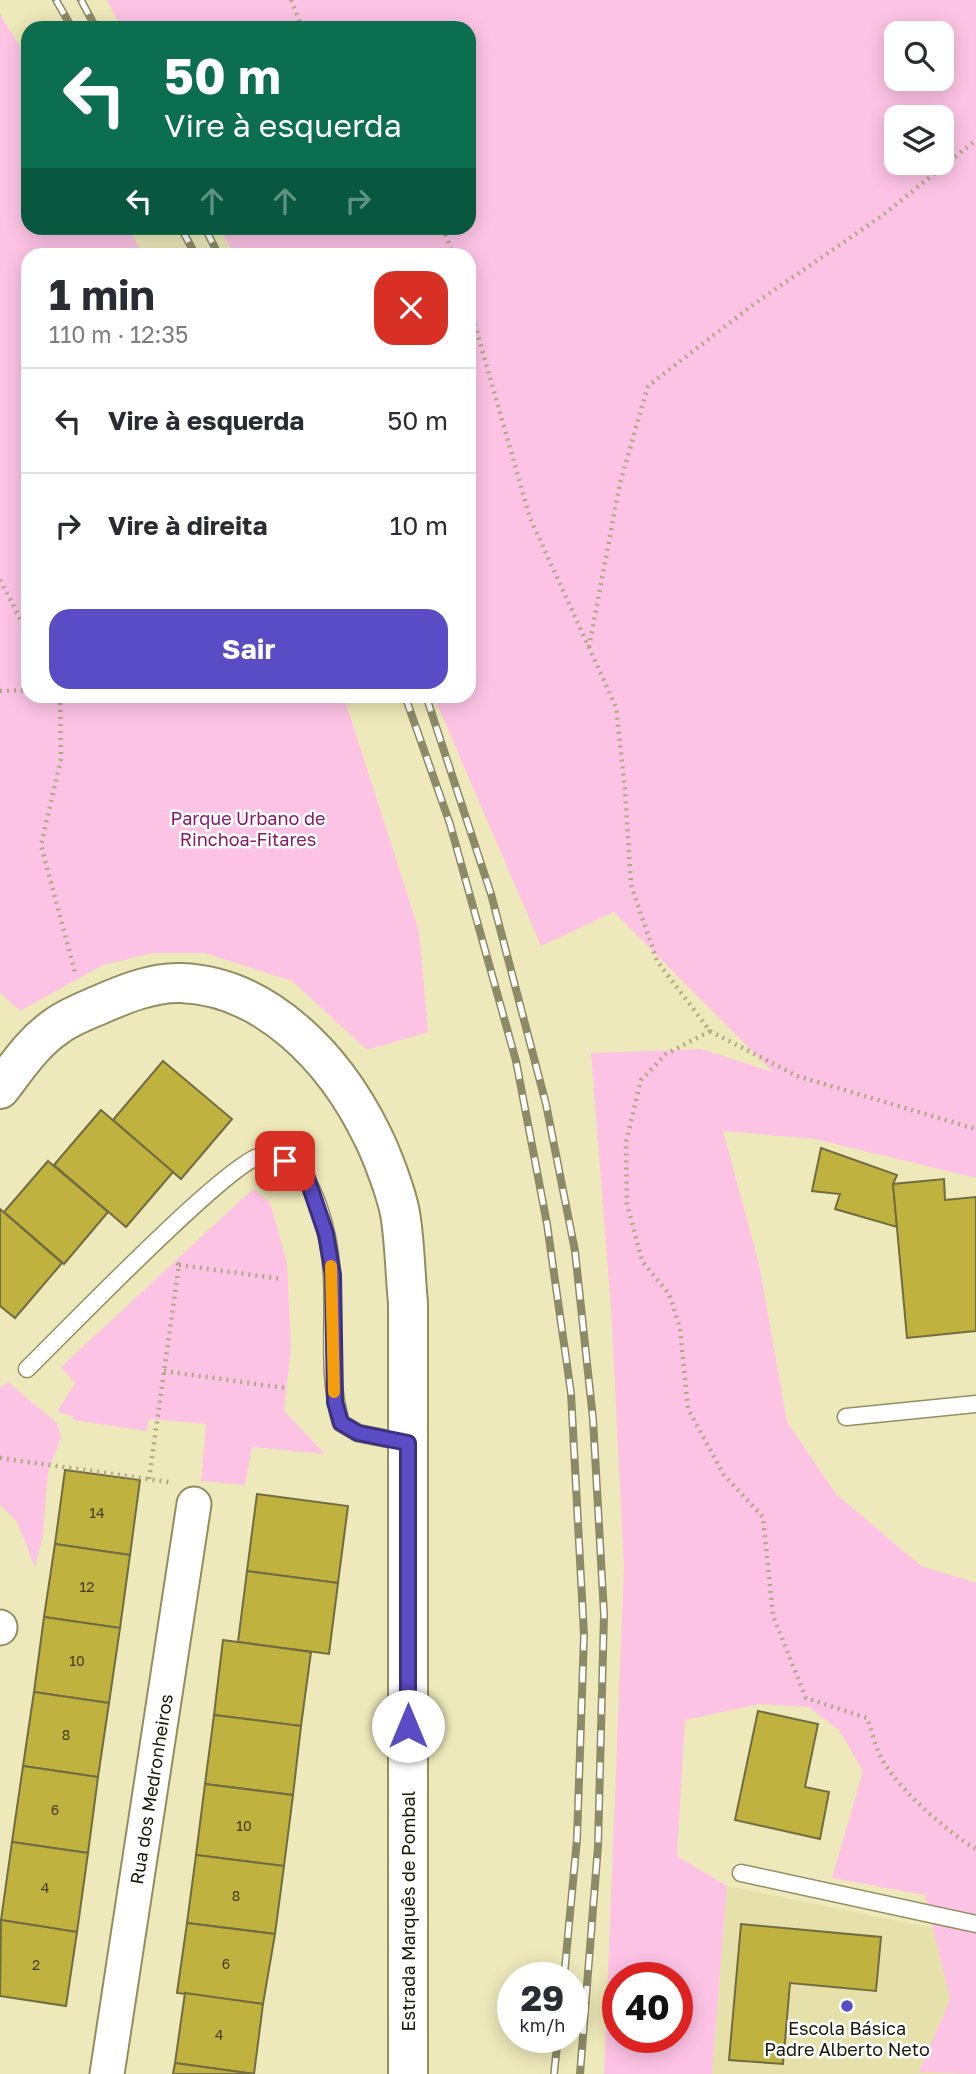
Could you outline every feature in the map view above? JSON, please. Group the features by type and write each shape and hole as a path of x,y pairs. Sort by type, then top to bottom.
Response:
{"street":[{"name":"Estrada Marquês de Pombal","path":"0,1089 39,1041 57,1025 146,987 178,983 234,992 275,1015 314,1051 372,1133 400,1212 408,1303 408,2074"},
{"name":"Rua dos Medronheiros","path":"107,2074 194,1504"}],"lane":[{"path":"27,1369 199,1202 249,1159 265,1155 285,1161 306,1175 326,1234 333,1275 335,1402 341,1423 358,1433 408,1443"},
{"path":"846,1417 976,1404"},
{"path":"741,1873 976,1924"}],"path":[{"path":"291,0 299,21"},
{"path":"589,647 620,482 648,386 754,304 883,215 976,140"},
{"path":"476,329 530,518 616,708 631,885 657,961 710,1031 797,1076 976,1129"},
{"path":"0,580 21,620"},
{"path":"0,691 21,690"},
{"path":"60,703 61,759 41,845 85,1011"},
{"path":"710,1031 666,1054 641,1080 626,1142 627,1204 642,1261 669,1294 680,1328 688,1409 724,1475 763,1517 773,1616 806,1698 867,1718 882,1760 915,1800 958,1839 976,1849"},
{"path":"158,1242 179,1265 282,1279"},
{"path":"149,1479 179,1265"},
{"path":"164,1371 285,1388"},
{"path":"0,1458 197,1487 194,1504"}],"shaded area":[{"name":"Escola Básica Padre Alberto Neto","path":"727,1886 976,1937 976,2074 712,2074"}],"green space":[{"path":"107,0 976,0 976,1178 815,1139 723,1131 759,1264 787,1422 836,1494 921,1566 976,1583 976,2074 919,2072 950,1999 925,1895 832,1878 863,1771 839,1730 808,1707 759,1704 685,1720 677,1856 727,1886 712,2074 604,2074 605,2053 693,2053 693,1962 608,1962 624,1567 611,1309 591,1053 701,1049 773,1072 614,912 541,946 437,703 476,703 476,248 230,248 224,235 476,235 476,21 118,21"},
{"name":"Parque Urbano de Rinchoa-Fitares","path":"0,14 21,48 21,235 133,235 139,248 21,248 21,703 346,703 419,931 428,1032 367,1050 292,981 205,953 152,953 103,965 20,1011 0,993"},
{"path":"253,1189 270,1203 287,1263 291,1346 284,1411 325,1454 252,1447 245,1485 201,1481 206,1424 149,1419 147,1431 73,1420 73,1416 57,1412 75,1383 61,1367"},
{"path":"8,1382 57,1423 61,1437 48,1472 43,1535 35,1567 17,1522 0,1505 0,1387"}],"building":[{"path":"163,1061 232,1119 181,1179 113,1120"},
{"path":"101,1110 173,1172 126,1227 54,1165"},
{"path":"821,1148 897,1175 893,1184 897,1227 835,1209 840,1194 812,1191"},
{"path":"48,1161 108,1212 64,1264 4,1212"},
{"path":"944,1179 945,1200 976,1197 976,1331 907,1338 893,1184"},
{"path":"0,1209 62,1263 15,1318 0,1306"},
{"path":"65,1470 140,1480 130,1555 55,1544"},
{"path":"257,1494 348,1506 338,1583 247,1571"},
{"path":"55,1544 130,1555 120,1628 44,1617"},
{"path":"247,1571 338,1583 329,1654 238,1642"},
{"path":"44,1617 120,1628 109,1703 34,1692"},
{"path":"223,1640 311,1652 301,1726 214,1715"},
{"path":"34,1692 109,1703 98,1777 23,1766"},
{"path":"758,1711 818,1724 805,1787 829,1792 820,1839 735,1820"},
{"path":"214,1715 301,1726 293,1795 205,1784"},
{"path":"23,1766 98,1777 88,1853 12,1842"},
{"path":"205,1784 293,1795 284,1866 196,1855"},
{"path":"12,1842 88,1853 77,1932 1,1920"},
{"path":"196,1855 284,1866 275,1934 187,1923"},
{"path":"1,1920 77,1932 66,2006 0,1996"},
{"path":"187,1923 275,1934 263,2004 177,1993"},
{"path":"741,1924 881,1937 876,1991 790,1983 783,2064 729,2060"},
{"path":"185,1993 263,2004 254,2074 175,2063"},
{"path":"175,2063 254,2074 173,2074"}],"railway":[{"path":"56,0 68,21"},
{"path":"81,0 92,21"},
{"path":"185,235 192,248"},
{"path":"208,235 215,248"},
{"path":"407,703 450,824 516,1061 547,1224 571,1393 584,1635 577,1839 565,1962"},
{"path":"428,703 491,894 546,1104 575,1251 593,1419 604,1614 598,1846 580,2074"},
{"path":"554,2074 556,2053"}],"slow traffic":[{"path":"331,1266 334,1392"}],"place":[{"name":"Escola Básica Padre Alberto Neto","path":"847,2006"}],"route":[{"path":"285,1161 306,1175 326,1234 333,1275 335,1402 341,1423 358,1433 408,1443 408,1726"}]}
